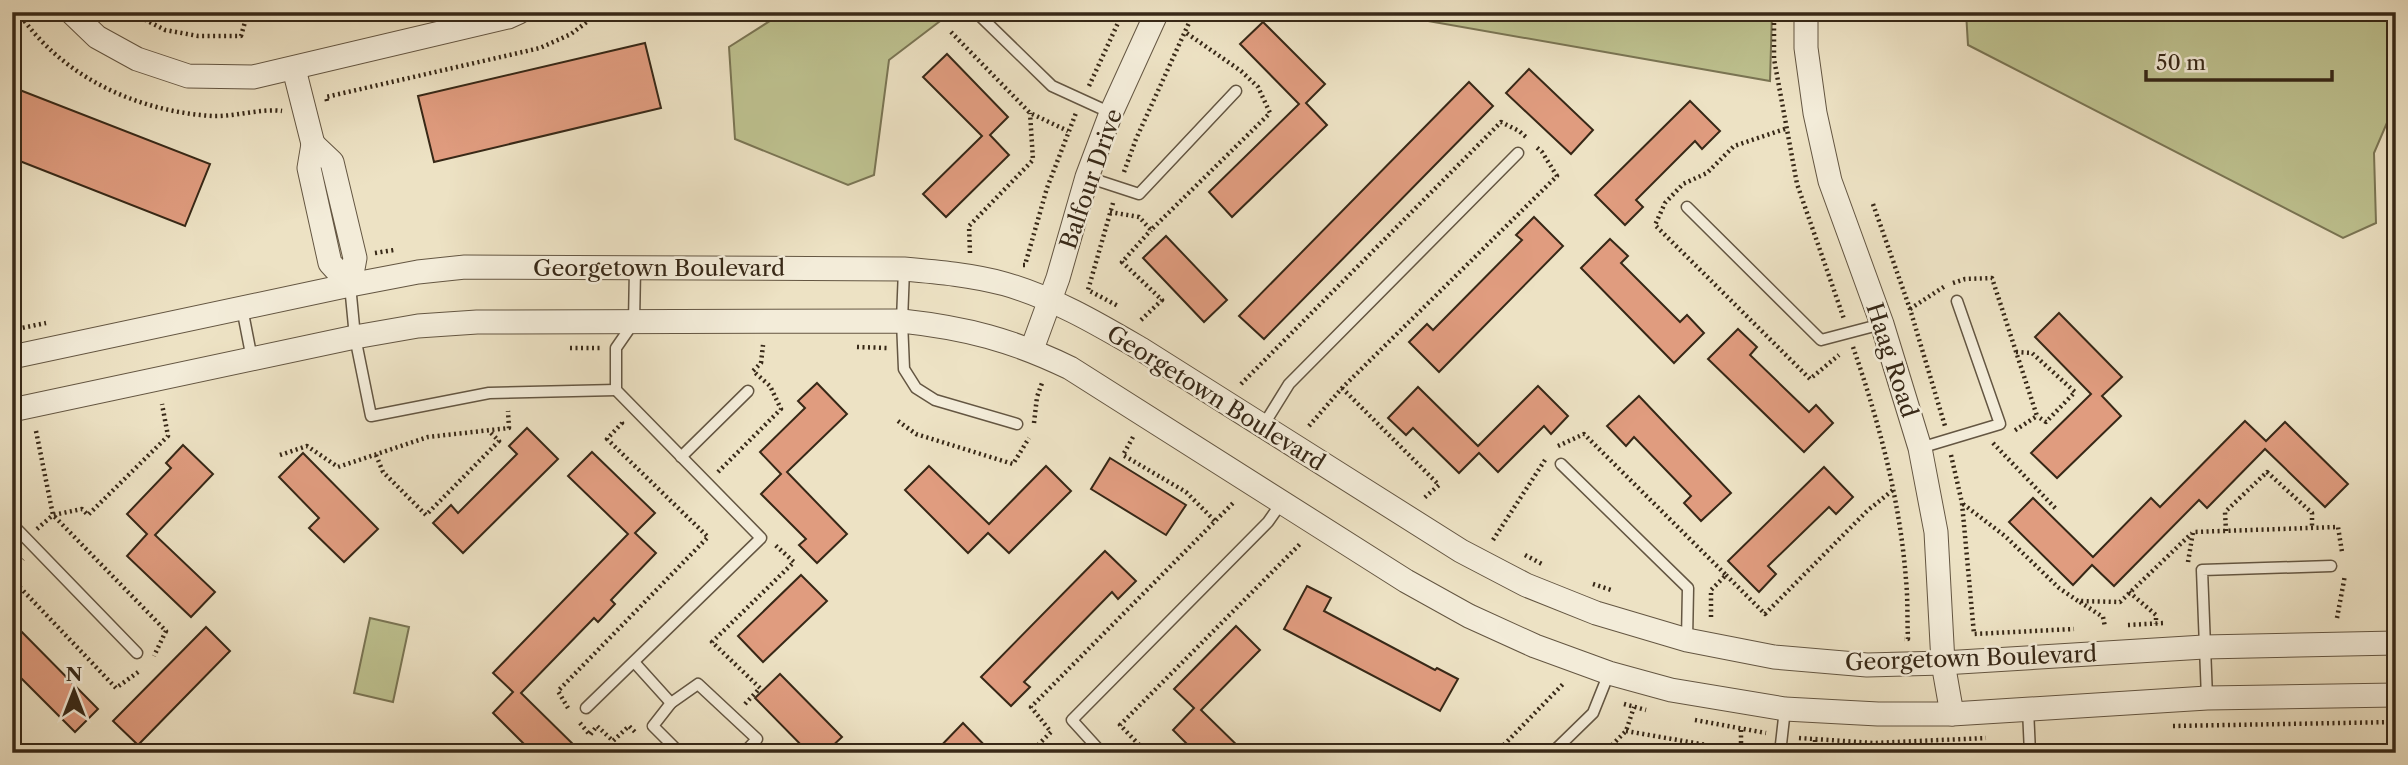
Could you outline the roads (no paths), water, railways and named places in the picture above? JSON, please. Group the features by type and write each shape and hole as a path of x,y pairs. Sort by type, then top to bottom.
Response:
{"street":[{"path":"71,12 97,37 137,59 188,76 253,77 508,17 519,12"},
{"name":"Balfour Drive","path":"1032,349 1050,301 1087,177 1111,113 1157,12"},
{"name":"Haag Road","path":"1806,12 1806,48 1813,100 1830,181 1882,324 1920,448 1936,532 1943,663 1952,714"},
{"path":"294,69 313,144 332,162 355,258 350,285"},
{"name":"Georgetown Boulevard","path":"12,357 350,285 418,272 465,267 904,269 955,274 1006,284 1092,321 1141,349 1461,551 1526,585 1596,613 1687,640 1774,657 1867,665 2204,648 2396,643"},
{"path":"12,410 418,326 477,322 902,321 948,326 991,335 1032,349 1070,368 1406,581 1469,616 1535,646 1609,673 1671,690 1785,709 1878,714 1952,714 2207,698 2396,695"}],"lane":[{"path":"978,14 1052,86 1111,113"},
{"path":"1087,177 1139,194 1236,91"},
{"path":"1263,426 1289,384 1518,153"},
{"path":"1687,208 1821,340 1882,324"},
{"path":"586,708 761,538 616,390 616,348 634,322 635,269"},
{"path":"904,269 904,369 916,388 935,400 1017,424"},
{"path":"350,285 355,337 371,416 489,393 616,390"},
{"path":"1920,448 2000,424 1957,301"},
{"path":"242,308 252,359"},
{"path":"681,457 747,391"},
{"path":"1561,464 1688,587 1687,640"},
{"path":"1102,753 1072,720 1268,522 1282,501"},
{"path":"12,524 137,653"},
{"path":"2207,698 2202,569 2331,566"},
{"path":"634,662 671,703"},
{"path":"1552,753 1593,713 1609,673"},
{"path":"680,753 653,726 671,703 698,684 757,739 744,753"},
{"path":"1780,753 1785,709"},
{"path":"2028,709 2030,753"}]}
